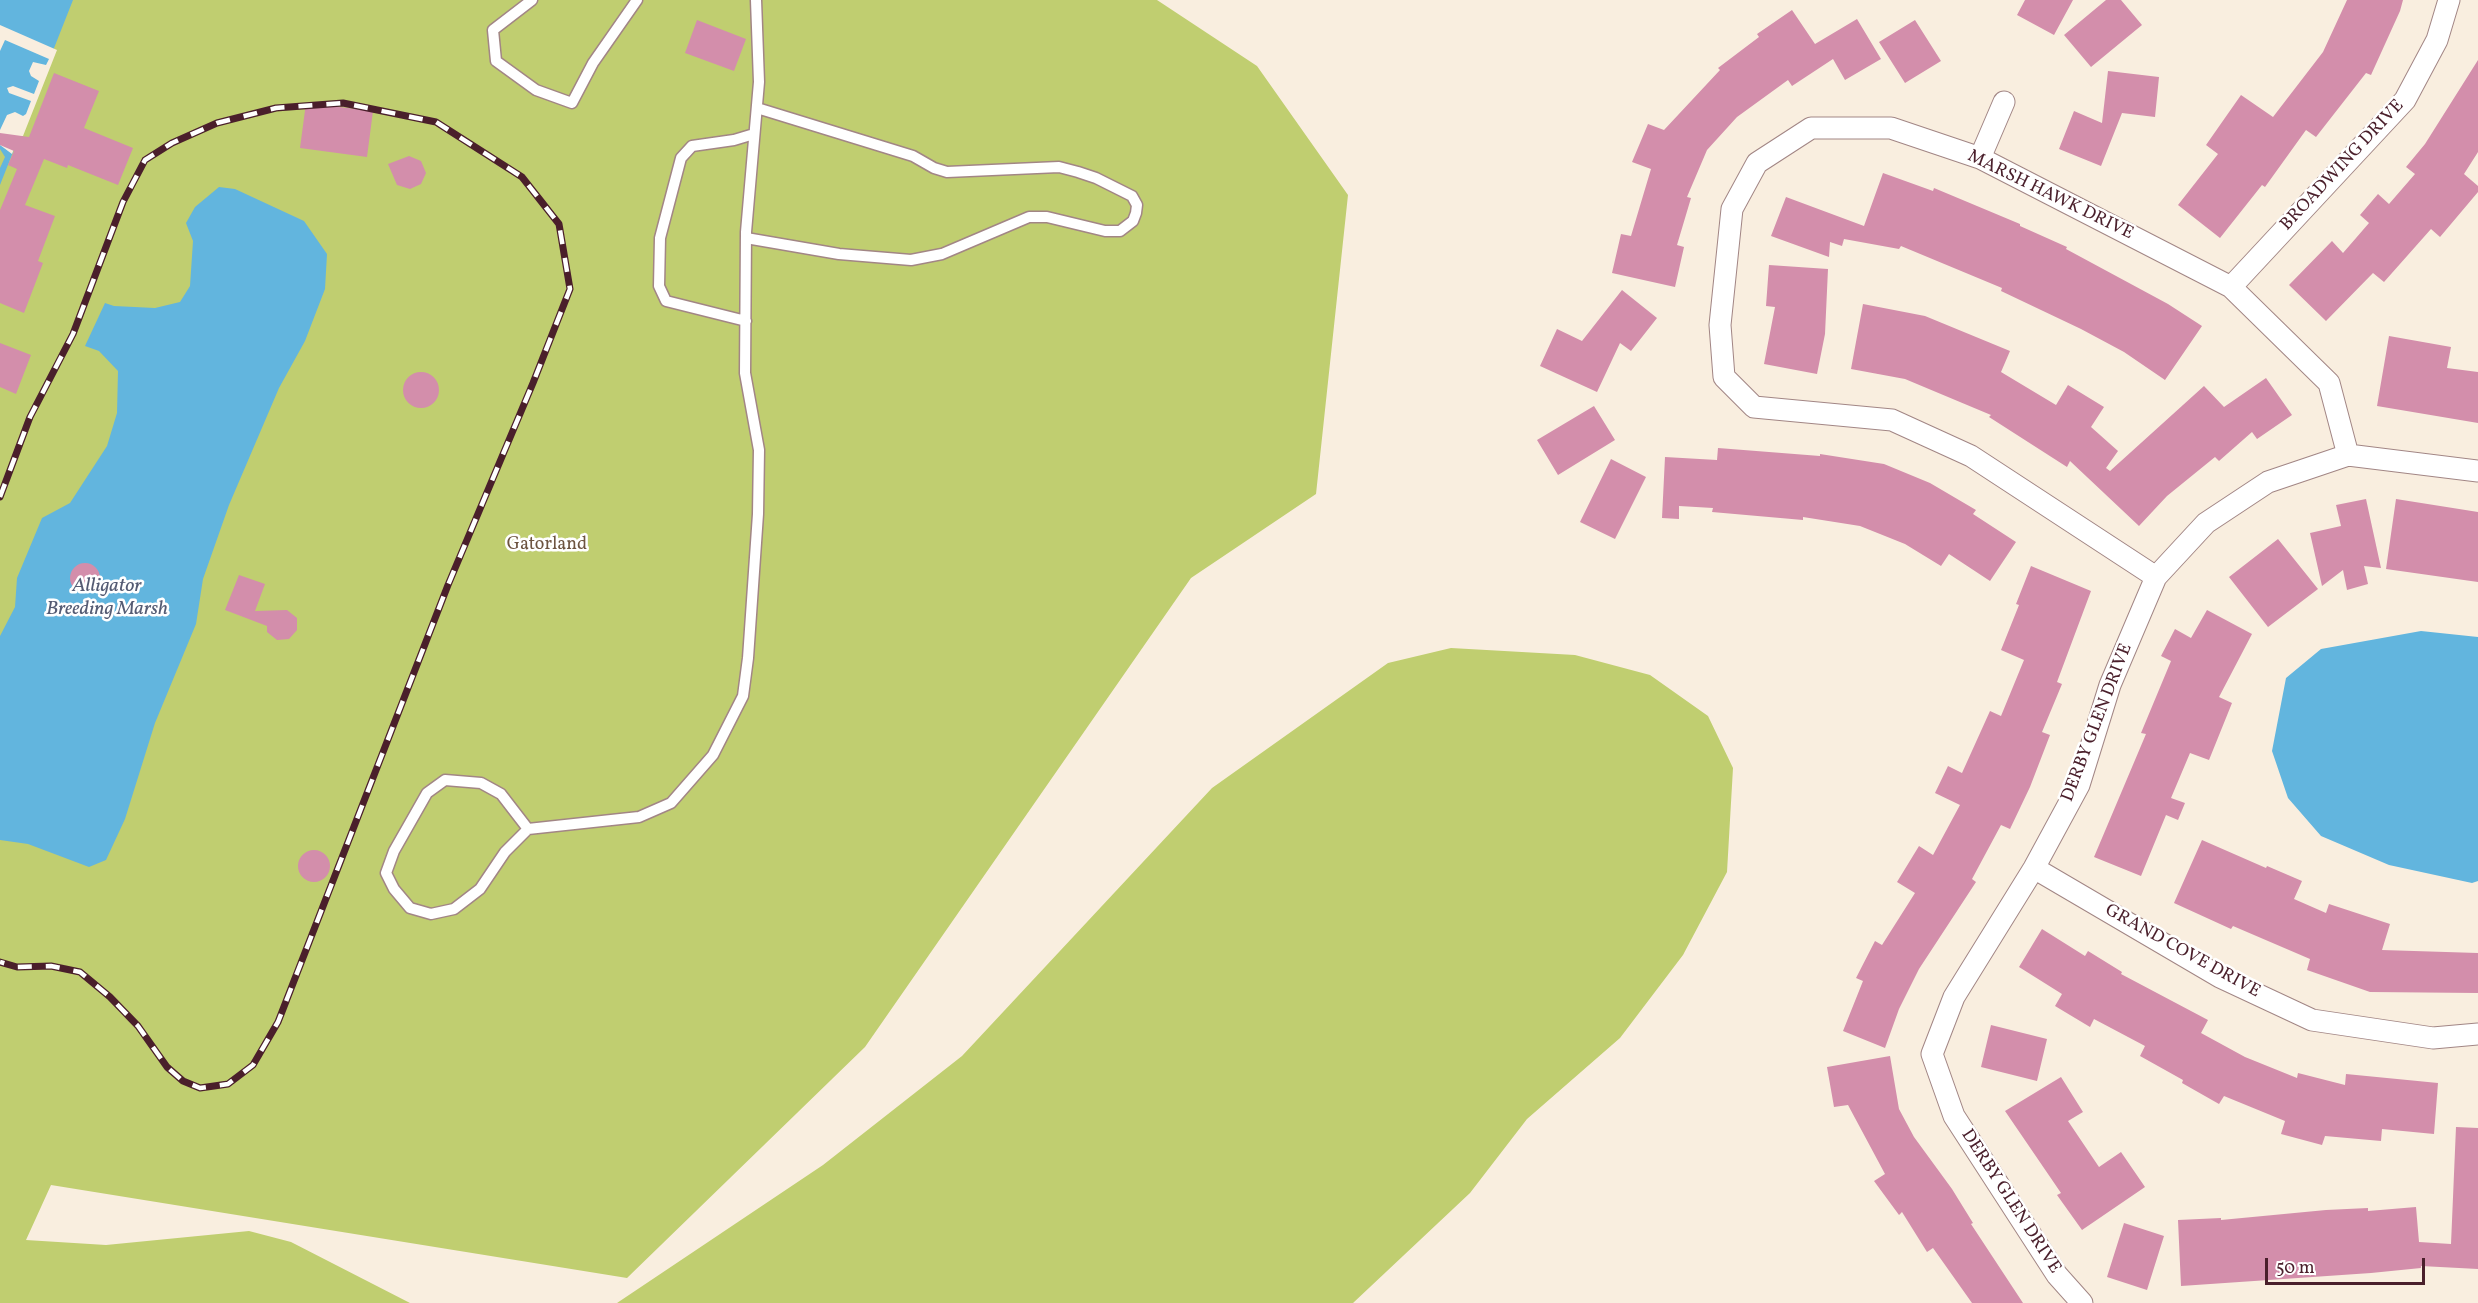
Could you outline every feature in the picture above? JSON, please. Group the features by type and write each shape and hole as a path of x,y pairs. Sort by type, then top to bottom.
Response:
{"street":[{"name":"BROADWING DRIVE","path":"2231,286 2405,100 2437,40 2450,0"},
{"path":"1980,158 2004,102"},
{"name":"MARSH HAWK DRIVE","path":"2156,577 1971,456 1892,420 1754,407 1724,377 1720,326 1732,209 1757,163 1811,128 1891,128 1980,158 2231,286 2329,382 2348,456"},
{"name":"DERBY GLEN DRIVE","path":"2082,1303 2057,1275 1954,1116 1932,1054 1954,997 2034,868 2079,785 2110,685 2156,577 2206,524 2268,482 2348,456 2478,471"},
{"name":"GRAND COVE DRIVE","path":"2034,868 2220,978 2312,1020 2433,1038 2478,1034"}],"lane":[{"path":"532,0 493,30 496,60 536,90 572,103 593,63 637,0"},
{"path":"528,829 501,794 481,783 445,780 428,793 394,851 386,873 394,889 410,908 431,914 454,909 480,889 505,852 528,829 639,817 671,803 713,755 743,696 749,647 758,514 759,450 745,373 746,238 759,82 756,0"},
{"path":"746,238 839,254 911,260 942,254 1029,218 1047,217 1105,231 1120,231 1133,221 1137,205 1132,196 1096,178 1059,167 947,172 934,168 913,156 757,108"},
{"path":"746,321 666,301 658,286 660,238 681,158 692,146 734,140 754,134"}],"green space":[{"name":"Gatorland","path":"0,0 1157,0 1257,66 1348,195 1316,494 1191,578 865,1047 627,1278 51,1185 26,1240 106,1245 249,1231 291,1242 410,1303 0,1303"},
{"path":"1451,648 1575,655 1650,675 1708,716 1733,768 1727,872 1683,955 1620,1038 1527,1119 1470,1193 1353,1303 617,1303 823,1165 962,1056 1212,788 1388,663"}],"water":[{"path":"0,0 73,0 0,185 0,168 5,157 0,149"},
{"name":"Alligator Breeding Marsh","path":"219,187 235,189 304,221 327,254 325,289 305,341 279,388 229,505 203,579 196,624 155,723 125,819 106,860 89,867 28,844 0,840 0,636 15,607 17,578 42,518 70,503 107,446 117,413 118,371 99,351 85,346 105,303 114,306 155,308 180,302 190,286 193,241 186,223 195,207"},
{"path":"2421,631 2478,637 2478,881 2472,883 2389,865 2321,836 2288,798 2272,751 2286,678 2321,649"}],"pier":[{"path":"0,25 57,50 23,136 19,136 12,154 0,145 0,130 7,115 15,112 23,116 31,101 9,93 7,88 13,86 34,94 39,81 31,76 29,71 33,62 46,65 49,59 5,40 0,51"}],"building":[{"path":"2025,0 2073,0 2054,35 2017,15"},
{"path":"2106,0 2121,0 2142,25 2091,67 2064,35"},
{"path":"2347,0 2403,0 2371,75 2366,73 2316,137 2306,130 2265,187 2262,185 2220,238 2178,205 2218,154 2206,145 2241,95 2273,117 2323,52"},
{"path":"1792,10 1815,44 1857,19 1881,59 1845,80 1833,59 1792,86 1788,80 1737,117 1707,150 1687,197 1691,198 1677,245 1684,247 1675,287 1612,273 1621,234 1631,236 1651,169 1632,162 1648,124 1664,130 1720,70 1718,68 1759,37 1757,34"},
{"path":"697,20 746,39 734,71 685,53"},
{"path":"1915,20 1941,61 1905,83 1879,42"},
{"path":"2478,60 2478,152 2464,174 2478,186 2478,192 2440,237 2431,229 2384,282 2373,273 2326,321 2289,285 2332,241 2343,253 2369,223 2360,215 2378,194 2389,204 2415,174 2406,167 2425,144"},
{"path":"2108,71 2159,77 2155,117 2122,113 2101,166 2059,149 2074,111 2102,123"},
{"path":"54,73 99,91 84,128 133,148 118,185 68,165 67,168 44,159 25,205 55,216 38,261 43,263 24,313 0,303 0,210 17,169 8,165 14,151 0,145 0,133 29,137"},
{"path":"306,103 373,111 367,157 300,148"},
{"path":"409,156 421,161 426,173 421,184 410,189 397,185 388,164"},
{"path":"1883,173 1933,191 1934,188 2020,224 2067,247 2066,249 2168,304 2202,326 2165,380 2124,352 2001,291 2002,288 1901,246 1899,249 1844,239 1842,246 1830,242 1829,257 1771,236 1786,197 1864,226"},
{"path":"1769,265 1828,269 1825,334 1817,374 1764,364 1775,307 1766,306"},
{"path":"1622,290 1657,318 1631,351 1620,343 1597,392 1540,366 1557,329 1582,341"},
{"path":"1863,304 1925,316 2010,351 2001,372 2056,405 2068,385 2104,407 2091,427 2118,451 2106,468 2110,471 2204,386 2224,407 2266,378 2292,415 2257,439 2252,432 2219,461 2215,457 2167,496 2139,526 2070,461 2067,467 1989,417 1991,415 1905,379 1851,369"},
{"path":"2389,336 2451,347 2447,368 2478,372 2478,423 2377,406"},
{"path":"0,343 31,355 16,394 0,387"},
{"path":"421,372 433,378 439,390 433,402 421,408 409,402 403,390 409,378"},
{"path":"1594,406 1615,440 1558,475 1537,440"},
{"path":"1718,448 1820,456 1820,454 1884,464 1930,483 1976,510 1973,514 2016,542 1990,581 1949,554 1941,566 1905,544 1860,526 1803,517 1803,520 1712,512 1713,508 1679,506 1679,519 1662,518 1665,457 1717,460"},
{"path":"1611,459 1646,477 1615,539 1580,522"},
{"path":"2366,499 2381,568 2364,566 2368,584 2347,590 2343,570 2322,586 2310,533 2341,526 2336,505"},
{"path":"2396,499 2478,512 2478,582 2386,569"},
{"path":"2278,539 2318,589 2268,627 2229,577"},
{"path":"85,563 96,567 100,578 96,589 85,593 74,589 70,578 74,567"},
{"path":"2031,566 2091,591 2057,682 2062,684 2042,732 2050,735 2030,787 2010,829 2001,825 1972,879 1976,882 1919,969 1899,1009 1885,1048 1843,1031 1863,981 1856,978 1875,941 1882,945 1915,893 1897,882 1919,846 1933,855 1960,805 1935,793 1948,766 1962,773 1990,711 2001,716 2024,660 2001,650 2019,605 2016,604"},
{"path":"239,575 265,584 255,611 287,610 297,618 297,630 289,639 277,640 267,632 267,626 225,610"},
{"path":"2207,610 2252,634 2219,697 2232,703 2209,760 2190,753 2171,798 2185,803 2178,820 2166,815 2141,876 2094,857 2146,734 2141,733 2171,661 2161,656 2175,629 2191,638"},
{"path":"2202,840 2302,881 2294,899 2326,913 2329,904 2390,924 2382,950 2478,953 2478,993 2370,992 2307,970 2310,959 2233,926 2231,929 2174,903"},
{"path":"314,850 325,855 330,866 325,877 314,882 303,877 298,866 303,855"},
{"path":"2042,929 2085,956 2088,951 2122,972 2121,974 2208,1020 2201,1033 2245,1057 2297,1078 2298,1073 2345,1085 2346,1074 2438,1083 2434,1134 2382,1129 2381,1141 2325,1136 2322,1145 2281,1134 2285,1121 2224,1096 2219,1104 2182,1083 2183,1080 2140,1056 2145,1046 2094,1019 2090,1027 2055,1006 2062,994 2019,967"},
{"path":"1991,1025 2047,1039 2037,1081 1981,1067"},
{"path":"1890,1056 1899,1109 1914,1137 1952,1189 1973,1223 1971,1224 2023,1303 1972,1303 1933,1248 1927,1252 1902,1212 1899,1215 1874,1181 1885,1174 1848,1105 1834,1107 1827,1067"},
{"path":"2061,1077 2083,1112 2068,1121 2099,1167 2121,1152 2145,1187 2082,1230 2057,1195 2061,1193 2005,1111"},
{"path":"2456,1127 2478,1128 2478,1269 2421,1266 2421,1268 2371,1273 2181,1286 2178,1220 2221,1218 2221,1220 2326,1210 2368,1208 2368,1211 2416,1207 2419,1242 2451,1244"},
{"path":"2124,1223 2164,1236 2147,1290 2107,1277"}],"railway":[{"path":"0,497 30,417 73,334 123,202 145,160 172,143 217,123 276,108 343,103 436,122 522,177 559,224 570,289 448,585 278,1022 253,1065 228,1084 200,1088 183,1081 167,1067 138,1026 110,997 80,972 51,966 17,967 0,962"}]}
